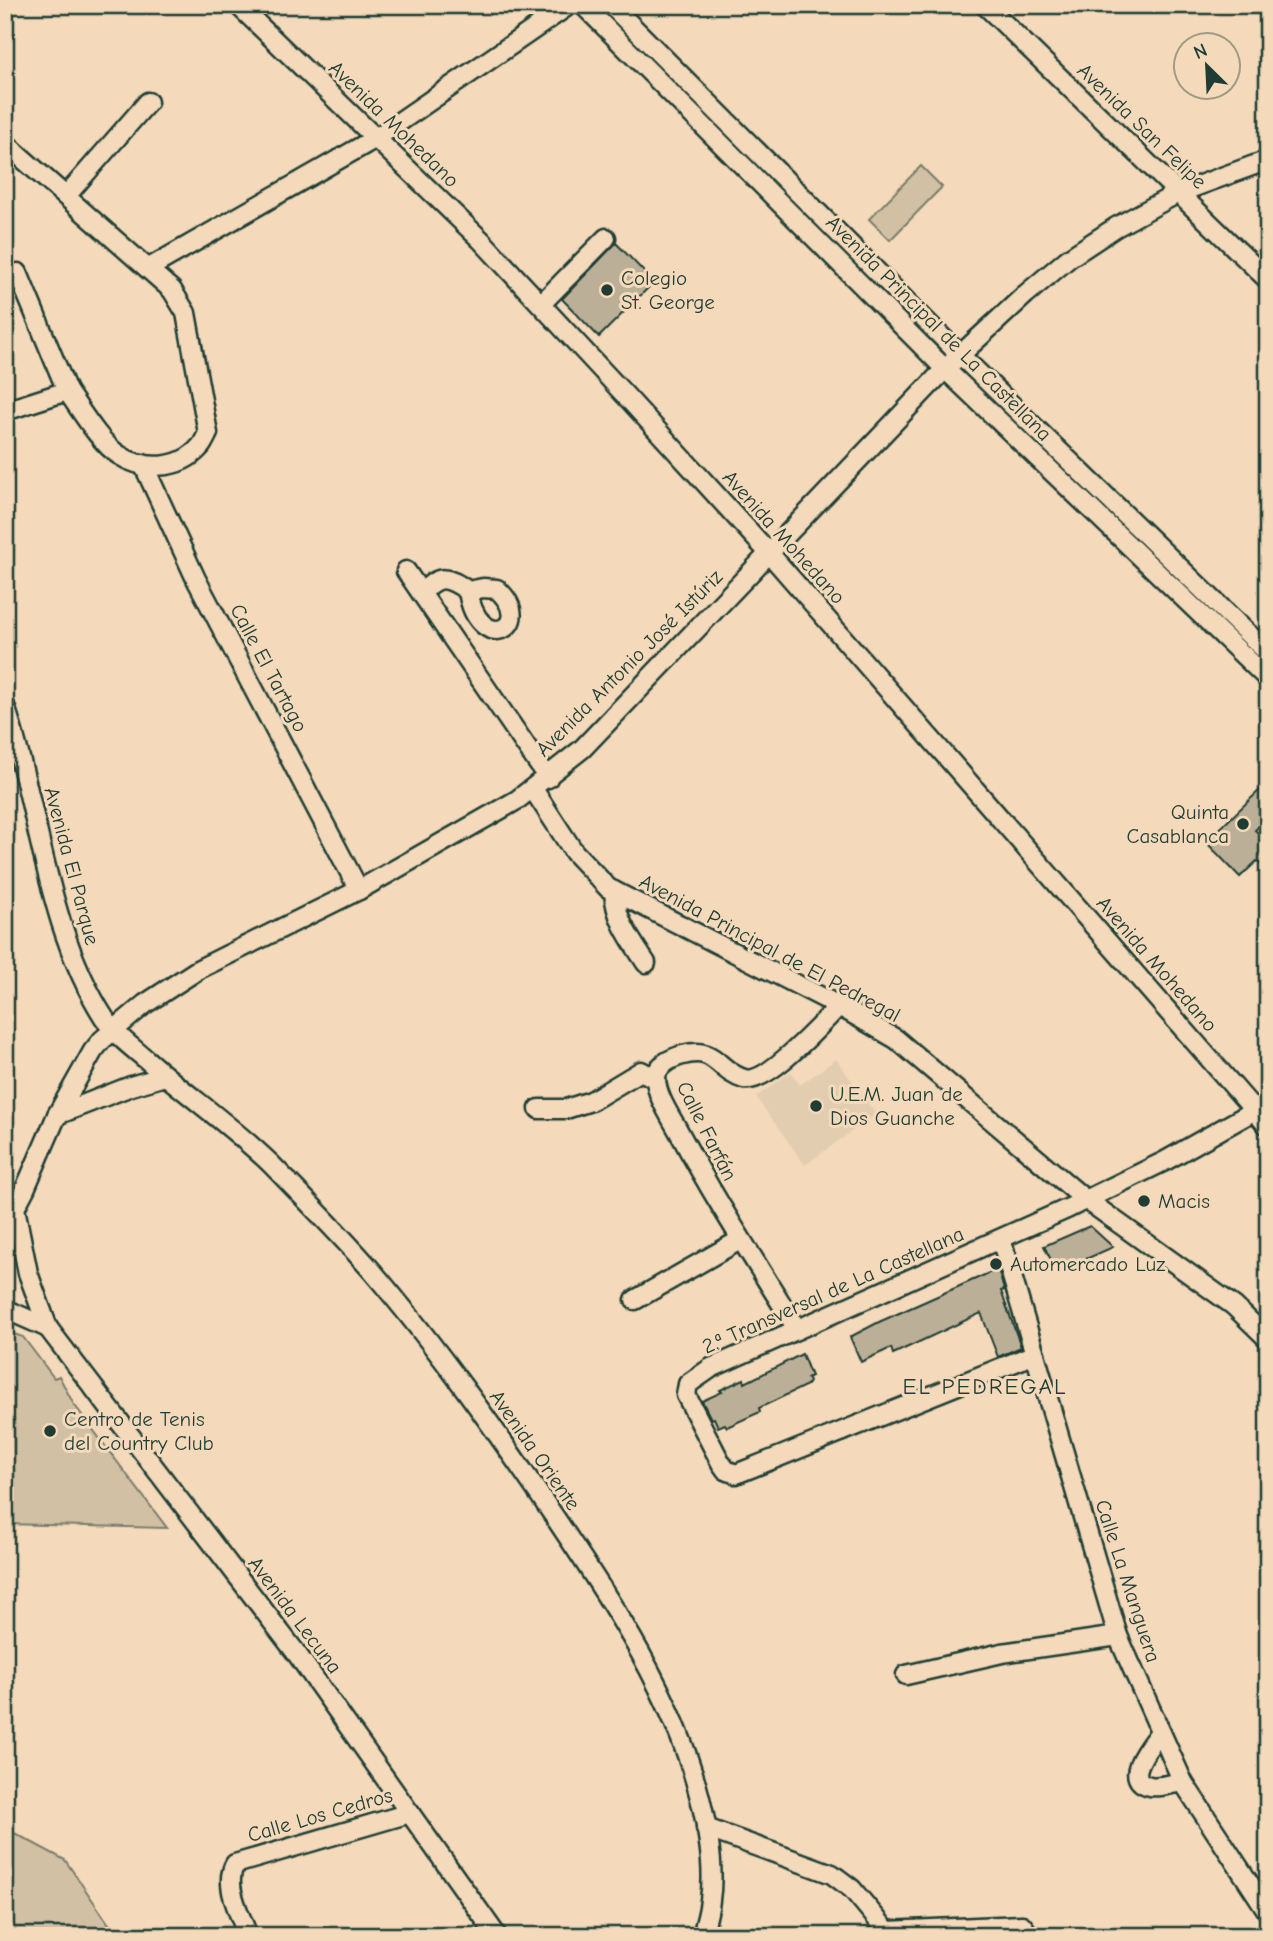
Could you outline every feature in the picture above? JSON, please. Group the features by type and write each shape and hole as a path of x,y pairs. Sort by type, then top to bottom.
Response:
{"street":[{"name":"Avenida Mohedano","path":"238,5 481,240 541,304 769,553 1261,1107 1268,1126"},
{"path":"149,268 376,138 569,5"},
{"name":"Avenida Principal de La Castellana","path":"583,5 945,369 1268,679"},
{"name":"Avenida Principal de La Castellana","path":"611,5 960,355 1268,653"},
{"name":"Avenida San Felipe","path":"985,5 1268,279"},
{"path":"66,196 148,102"},
{"path":"5,143 172,290 186,313 208,433 200,447 184,459 162,467 143,464 113,450 67,391 18,274"},
{"name":"Avenida Antonio José Istúriz","path":"10,1214 57,1115 93,1051 113,1030 153,998 199,969 359,890 540,783 582,749 945,369 1026,294 1069,258 1116,227 1178,193 1268,160"},
{"path":"541,304 606,237"},
{"path":"5,411 67,391"},
{"name":"Calle El Tartago","path":"143,464 196,579 359,890"},
{"name":"Avenida Principal de El Pedregal","path":"406,571 540,783 574,852 597,879 614,891 839,1006 896,1039 1086,1199 1234,1306 1268,1339"},
{"path":"422,594 430,584 442,579 453,581 468,591"},
{"name":"Avenida El Parque","path":"5,706 42,853 73,955 90,992 113,1030"},
{"path":"614,891 619,918 646,962"},
{"name":"Calle Farfán","path":"797,1329 740,1240 668,1111 656,1079 664,1064 681,1056 706,1053 734,1074 744,1079 754,1079 781,1061 839,1006"},
{"name":"Avenida Oriente","path":"113,1030 165,1076 248,1142 371,1270 461,1384 593,1574 664,1696 700,1796 710,1858 710,1899 702,1936"},
{"path":"539,1109 566,1109 591,1101 641,1071 656,1079"},
{"path":"57,1115 131,1086 165,1076"},
{"name":"2.ª Transversal de La Castellana","path":"1035,1354 736,1474 726,1470 686,1395 688,1384 711,1368 1086,1199 1165,1161 1261,1107"},
{"name":"Avenida Lecuna","path":"10,1214 48,1328 297,1654 497,1936"},
{"name":"Calle La Manguera","path":"1001,1239 1118,1636 1183,1782 1268,1912"},
{"path":"635,1300 740,1240"},
{"name":"Avenida Lecuna","path":"5,1309 48,1328"},
{"path":"906,1675 1002,1653 1118,1636"},
{"path":"1160,1732 1139,1763 1137,1774 1140,1781 1148,1786 1183,1782"},
{"name":"Calle Los Cedros","path":"248,1936 230,1885 230,1873 235,1864 410,1813"},
{"path":"706,1828 832,1874 852,1889 887,1933 1022,1926 1030,1936"}],"shaded area":[{"path":"921,166 942,187 890,240 869,219"},
{"name":"U.E.M. Juan de Dios Guanche","path":"836,1059 876,1114 805,1165 756,1097 791,1072 800,1085"},
{"name":"Centro de Tenis del Country Club","path":"5,1331 23,1337 54,1378 59,1376 73,1403 167,1528 5,1524"},
{"path":"5,1828 65,1860 117,1936 5,1936"}],"building":[{"name":"Colegio St. George","path":"616,243 654,282 599,337 562,299"},
{"name":"Quinta Casablanca","path":"1268,782 1268,818 1255,830 1268,843 1268,872 1257,861 1240,877 1206,842"},
{"path":"1090,1226 1113,1247 1057,1272 1044,1246"},
{"path":"998,1269 1004,1290 1001,1291 1021,1347 998,1357 981,1313 893,1354 891,1348 861,1362 850,1337"},
{"path":"802,1354 811,1376 807,1378 807,1385 727,1427 725,1424 718,1427 714,1418 711,1419 702,1401 722,1392 720,1390 744,1379 745,1383"}],"place":[{"name":"Colegio St. George","path":"607,290"},
{"name":"Quinta Casablanca","path":"1243,824"},
{"name":"U.E.M. Juan de Dios Guanche","path":"816,1106"},
{"name":"Macis","path":"1144,1201"},
{"name":"Automercado Luz","path":"996,1264"},
{"name":"Centro de Tenis del Country Club","path":"50,1431"}],"district":[{"name":"EL PEDREGAL","path":"985,1386"}]}
